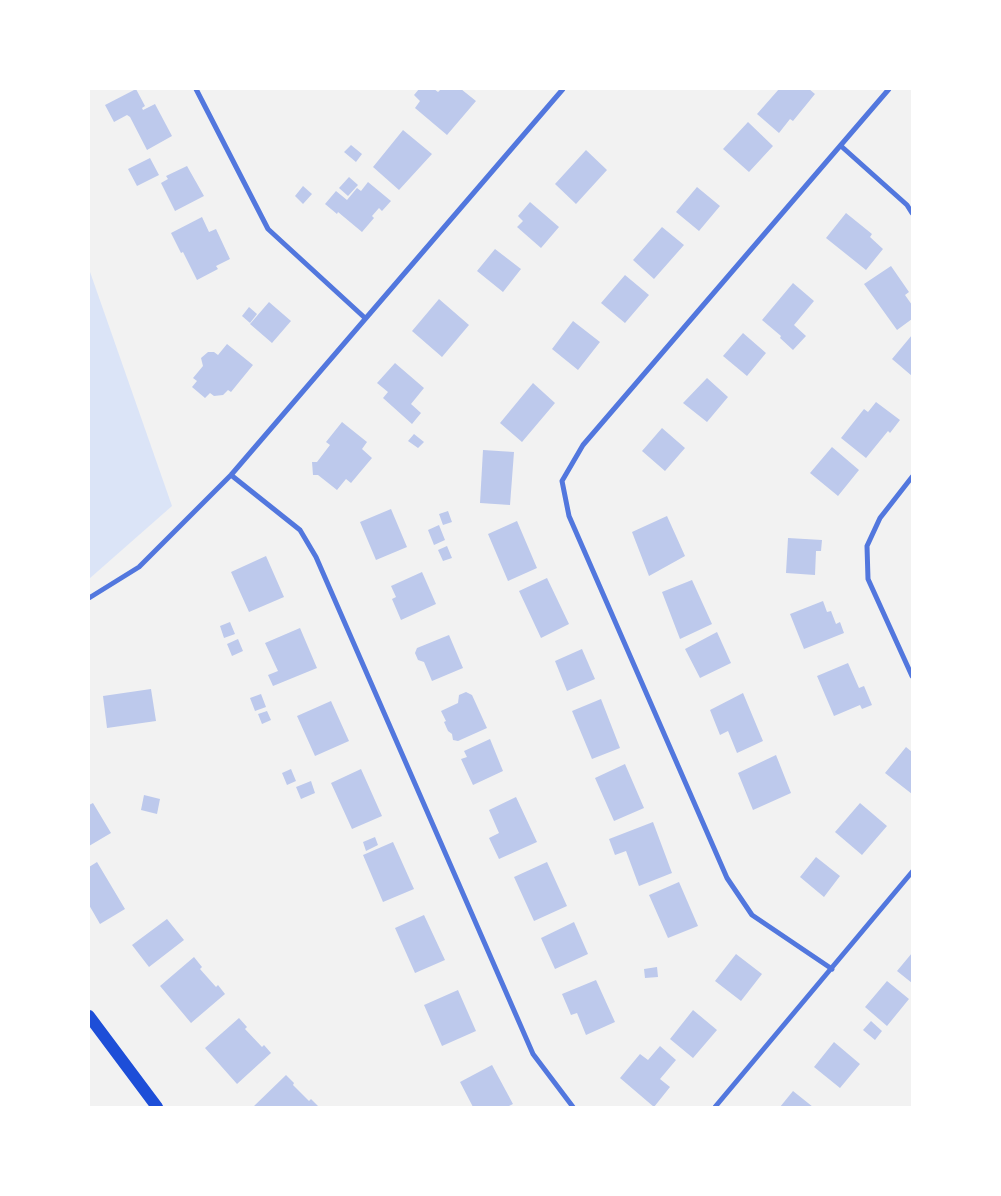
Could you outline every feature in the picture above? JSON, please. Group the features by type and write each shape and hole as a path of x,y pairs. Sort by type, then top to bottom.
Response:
{"main road":[{"path":"89,1016 157,1107"}],"street":[{"path":"196,89 268,229 365,318"},
{"path":"89,598 139,567 231,475 563,89"},
{"path":"832,969 752,914 727,878 569,516 562,481 583,445 889,89"},
{"path":"841,146 907,205 912,214"},
{"path":"231,475 300,530 316,557 533,1054 573,1107"},
{"path":"912,477 880,518 867,546 868,579 912,676"},
{"path":"715,1107 912,872"}],"shaded area":[{"path":"89,269 172,506 89,579"}],"building":[{"path":"136,89 145,106 142,108 143,110 155,104 172,136 147,150 130,117 127,115 114,122 105,105"},
{"path":"419,89 434,89 438,92 441,89 461,89 476,101 447,135 415,108 420,101 414,95"},
{"path":"779,89 809,89 815,94 793,121 790,119 779,133 757,114"},
{"path":"748,122 773,146 749,172 723,149"},
{"path":"403,130 432,154 399,190 373,167"},
{"path":"351,145 362,154 356,162 344,152"},
{"path":"586,150 607,170 576,204 555,184"},
{"path":"150,158 159,175 137,186 128,169"},
{"path":"187,166 204,196 175,211 161,183 168,179 166,176"},
{"path":"349,177 358,185 348,196 339,188"},
{"path":"368,182 391,201 382,211 379,208 372,216 374,218 362,232 325,204 336,191 347,200 357,188 361,191"},
{"path":"303,186 312,194 303,204 295,196"},
{"path":"697,187 720,206 699,231 676,212"},
{"path":"530,202 559,227 541,248 517,227 523,221 518,216"},
{"path":"846,213 872,234 870,237 883,249 866,270 826,238"},
{"path":"202,217 209,232 216,229 230,259 216,266 218,269 197,280 171,233"},
{"path":"662,227 684,245 654,279 633,260"},
{"path":"495,249 521,269 503,292 477,271"},
{"path":"891,266 909,292 905,295 912,305 912,319 897,330 864,284"},
{"path":"625,275 649,295 625,323 601,303"},
{"path":"793,283 814,301 794,325 806,336 793,350 780,338 781,336 762,320"},
{"path":"439,299 469,325 442,357 412,331"},
{"path":"269,302 291,321 272,343 250,324"},
{"path":"249,307 257,314 250,323 242,316"},
{"path":"573,321 600,342 578,370 552,349"},
{"path":"743,333 766,353 747,376 723,356"},
{"path":"912,335 912,376 892,359"},
{"path":"227,344 253,365 231,392 228,390 223,395 214,396 210,393 205,398 192,387 197,381 193,378 203,366 201,358 208,352 214,352 218,355"},
{"path":"395,363 424,388 411,404 421,413 412,424 383,398 388,392 377,383"},
{"path":"707,378 728,397 707,422 683,403"},
{"path":"533,383 555,403 522,442 500,423"},
{"path":"876,402 900,420 890,433 888,431 866,458 841,438 864,409 868,412"},
{"path":"342,422 367,442 362,449 372,458 351,483 346,479 337,490 318,475 313,475 312,462 317,462 330,445 326,442"},
{"path":"662,428 685,448 665,471 642,451"},
{"path":"414,434 424,442 418,448 408,441"},
{"path":"832,447 859,470 838,496 810,473"},
{"path":"483,450 514,452 510,505 480,503"},
{"path":"391,509 407,547 376,560 360,522"},
{"path":"448,511 452,522 443,525 439,514"},
{"path":"667,516 685,556 649,576 632,532"},
{"path":"517,521 537,568 508,581 488,534"},
{"path":"439,525 445,540 434,545 428,530"},
{"path":"788,538 822,540 821,551 816,551 815,575 786,573"},
{"path":"447,546 452,558 443,561 438,550"},
{"path":"266,556 284,597 249,612 231,572"},
{"path":"422,572 436,604 401,620 392,599 396,597 391,586"},
{"path":"547,578 569,624 541,638 519,591"},
{"path":"692,580 712,624 680,639 662,592"},
{"path":"823,601 827,612 831,611 836,624 840,622 844,633 804,649 790,614"},
{"path":"230,622 235,634 224,638 220,626"},
{"path":"300,628 317,668 273,686 268,675 278,671 265,643"},
{"path":"717,632 731,663 700,678 685,649"},
{"path":"449,635 463,668 432,681 424,662 418,660 415,653 417,648"},
{"path":"238,639 243,651 232,656 227,644"},
{"path":"582,649 595,679 567,691 555,661"},
{"path":"848,663 859,688 864,686 872,705 862,709 860,705 834,716 817,676"},
{"path":"151,689 156,721 107,728 103,696"},
{"path":"466,692 472,695 487,728 458,741 453,740 441,711 458,703 459,695"},
{"path":"743,693 763,741 737,753 728,731 720,735 710,710"},
{"path":"261,694 266,707 255,711 250,698"},
{"path":"601,699 620,748 592,759 572,711"},
{"path":"331,701 349,741 315,756 297,716"},
{"path":"267,711 271,720 262,724 258,714"},
{"path":"490,739 503,771 473,785 461,759 467,757 464,751"},
{"path":"906,747 912,752 912,794 885,773"},
{"path":"776,755 791,793 753,810 738,773"},
{"path":"625,764 644,808 614,821 595,778"},
{"path":"291,769 296,781 287,785 282,773"},
{"path":"361,769 382,816 352,829 331,783"},
{"path":"311,781 315,793 301,799 296,787"},
{"path":"144,795 160,799 157,814 141,810"},
{"path":"516,797 537,842 499,859 489,838 499,833 489,810"},
{"path":"93,803 111,833 89,846 89,805"},
{"path":"860,803 887,826 862,855 835,832"},
{"path":"653,822 672,873 639,886 626,851 615,855 609,839"},
{"path":"375,837 378,845 366,851 363,842"},
{"path":"393,842 414,889 383,902 363,855"},
{"path":"816,857 840,876 824,897 800,877"},
{"path":"97,862 125,909 100,924 89,905 89,867"},
{"path":"547,862 567,906 534,921 514,877"},
{"path":"679,882 698,926 668,938 649,895"},
{"path":"424,915 445,960 415,973 395,928"},
{"path":"167,919 184,940 149,967 132,945"},
{"path":"574,922 588,954 555,969 541,938"},
{"path":"912,953 912,983 897,971"},
{"path":"736,954 762,974 741,1001 715,981"},
{"path":"194,957 202,967 200,969 225,994 191,1023 160,986"},
{"path":"657,967 658,977 645,978 644,969"},
{"path":"596,980 615,1022 586,1035 577,1013 571,1015 562,994"},
{"path":"887,981 909,999 887,1026 865,1007"},
{"path":"458,990 476,1031 442,1046 424,1005"},
{"path":"693,1010 717,1030 693,1058 670,1039"},
{"path":"239,1018 247,1027 245,1029 262,1047 264,1045 271,1053 237,1084 205,1048"},
{"path":"871,1021 882,1031 875,1040 863,1030"},
{"path":"834,1042 860,1064 840,1088 814,1067"},
{"path":"660,1046 676,1060 660,1079 670,1087 654,1107 620,1078 640,1054 648,1060"},
{"path":"492,1065 513,1104 507,1107 473,1107 460,1082"},
{"path":"286,1075 309,1101 311,1099 319,1107 253,1107"},
{"path":"793,1091 813,1107 780,1107"}]}
